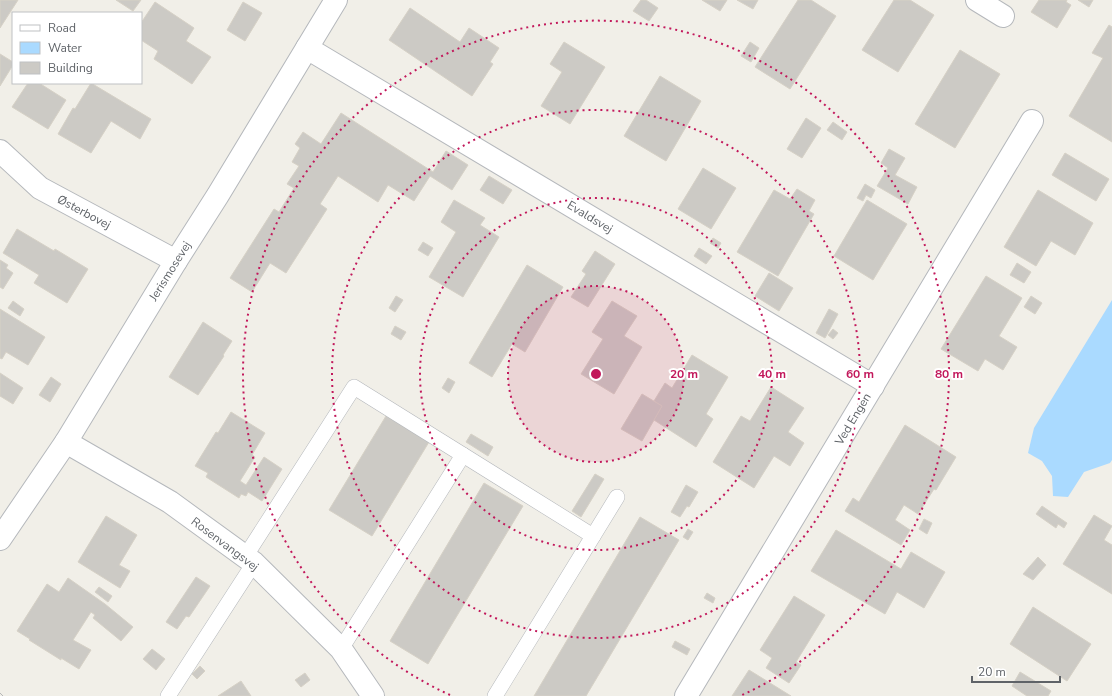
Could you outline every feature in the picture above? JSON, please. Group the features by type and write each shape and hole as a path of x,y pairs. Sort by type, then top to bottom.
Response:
{"street":[{"name":"Jerismosevej","path":"0,539 66,442 336,0"},
{"path":"977,0 1003,16"},
{"name":"Evaldsvej","path":"307,48 874,386"},
{"name":"Ved Engen","path":"686,696 874,386 1032,121"},
{"name":"Østerbovej","path":"0,151 40,188 176,261"},
{"name":"Rosenvangsvej","path":"66,442 170,502 249,560 341,649 373,696"}],"lane":[{"path":"168,696 354,387 593,536"},
{"path":"341,649 463,455"},
{"path":"495,696 617,497"}],"water":[{"path":"1112,300 1112,460 1110,463 1084,472 1068,497 1053,496 1052,476 1042,461 1028,453 1034,428"}],"building":[{"path":"0,0 18,0 0,28"},
{"path":"116,0 141,0 133,11"},
{"path":"641,0 646,0 658,8 649,21 633,11"},
{"path":"702,0 727,0 720,11"},
{"path":"737,0 758,0 753,9"},
{"path":"798,0 811,0 836,16 790,89 755,67"},
{"path":"894,0 910,0 934,15 898,72 862,50"},
{"path":"1039,0 1067,0 1066,2 1071,5 1057,28 1031,12"},
{"path":"1078,0 1093,0 1089,7"},
{"path":"155,2 194,28 186,41 211,57 192,84 154,59 158,51 142,41 142,22"},
{"path":"243,2 262,13 245,41 227,30"},
{"path":"410,8 460,42 469,28 499,48 490,62 493,64 472,96 389,40"},
{"path":"1109,25 1112,27 1112,142 1069,116 1103,58 1092,53"},
{"path":"564,42 605,67 570,124 541,106 562,72 550,64"},
{"path":"750,42 759,48 751,62 741,56"},
{"path":"960,50 1000,74 955,148 915,124"},
{"path":"0,54 12,61 12,67 0,86"},
{"path":"660,76 701,101 666,161 624,136"},
{"path":"27,84 41,84 66,100 48,129 12,107"},
{"path":"90,84 93,84 151,119 140,139 111,121 91,153 58,134 73,108 75,109"},
{"path":"341,113 433,172 446,151 468,165 452,190 430,176 414,201 388,185 378,202 338,176 320,204 327,209 286,273 270,263 252,292 230,278 274,209 279,212 294,188 287,184 299,166 292,162 300,148 295,144 303,132 321,144"},
{"path":"806,118 821,128 802,158 787,149"},
{"path":"833,122 847,132 842,140 827,130"},
{"path":"889,149 905,158 895,175 917,187 908,204 877,186 888,168 881,163"},
{"path":"1065,153 1109,179 1096,201 1052,175"},
{"path":"703,168 736,188 711,229 678,209"},
{"path":"489,176 512,190 503,204 480,190"},
{"path":"865,184 875,190 871,198 866,195 863,201 857,198"},
{"path":"797,189 815,200 809,211 814,214 778,276 737,252 774,190 790,199"},
{"path":"1038,190 1093,223 1075,255 1051,241 1036,266 1004,247"},
{"path":"454,200 485,218 480,225 499,237 463,297 429,277 456,232 441,222"},
{"path":"867,200 907,224 873,280 834,256"},
{"path":"17,229 54,251 55,249 88,269 67,303 34,283 39,275 3,253"},
{"path":"713,238 721,243 718,248 710,243"},
{"path":"423,242 433,248 428,256 418,250"},
{"path":"699,248 712,256 706,264 694,256"},
{"path":"595,251 615,264 588,307 571,297 586,274 582,271"},
{"path":"0,260 8,265 6,268 13,273 3,289 0,287"},
{"path":"1017,263 1031,272 1024,283 1010,275"},
{"path":"527,265 563,287 525,352 512,344 492,377 469,363"},
{"path":"769,273 793,288 779,311 755,296"},
{"path":"986,276 1022,298 999,336 1017,347 1003,370 985,359 978,371 941,349"},
{"path":"396,296 403,300 395,312 389,308"},
{"path":"1031,296 1042,303 1035,314 1024,307"},
{"path":"13,301 24,309 20,316 8,308"},
{"path":"612,301 637,316 624,336 642,347 614,394 581,374 603,339 592,332"},
{"path":"0,309 45,337 28,365 6,352 2,359 0,358"},
{"path":"829,309 838,314 825,338 816,333"},
{"path":"203,322 232,341 223,355 224,356 198,395 169,377"},
{"path":"395,326 406,332 401,340 391,334"},
{"path":"833,329 838,333 833,339 828,335"},
{"path":"692,355 728,377 706,414 713,419 696,447 654,420 662,406 654,401 665,383 672,388"},
{"path":"0,373 23,388 13,404 0,396"},
{"path":"51,377 61,384 50,402 39,395"},
{"path":"448,378 455,382 449,393 442,388"},
{"path":"771,387 804,408 788,432 804,443 790,466 774,456 754,488 713,462 741,416 750,421"},
{"path":"642,394 662,406 642,441 621,429"},
{"path":"231,412 265,433 252,455 255,457 240,481 246,485 264,457 282,469 262,501 248,492 246,496 241,494 239,498 206,477 208,473 195,466 216,432 218,433"},
{"path":"386,416 429,442 372,536 329,510"},
{"path":"905,425 956,457 936,490 934,489 918,514 904,505 895,520 910,530 901,545 845,511 853,498 859,502"},
{"path":"471,434 493,447 488,456 466,442"},
{"path":"595,474 604,479 581,517 572,511"},
{"path":"484,483 523,506 428,664 390,641"},
{"path":"686,485 698,492 689,507 687,506 680,517 671,512"},
{"path":"1042,506 1067,523 1064,528 1058,524 1056,528 1036,514"},
{"path":"1094,515 1112,526 1104,540 1112,545 1112,594 1063,564"},
{"path":"106,516 137,535 119,565 130,571 120,588 78,562"},
{"path":"640,517 679,540 586,696 534,696"},
{"path":"924,519 932,523 927,534 919,529"},
{"path":"688,529 693,532 688,540 683,537"},
{"path":"836,530 901,569 911,552 945,572 924,608 897,592 885,614 811,571"},
{"path":"1038,557 1046,565 1033,580 1023,574"},
{"path":"196,577 210,586 189,617 186,616 177,629 166,622"},
{"path":"68,578 105,604 133,627 121,641 93,618 95,615 91,612 73,640 91,650 79,669 61,658 61,660 17,631 47,584 59,592"},
{"path":"99,587 112,596 108,602 95,592"},
{"path":"707,593 715,598 713,603 704,598"},
{"path":"794,596 825,615 796,662 801,665 789,683 766,668 772,658 760,650"},
{"path":"1033,607 1091,644 1067,681 1010,644"},
{"path":"675,641 690,649 687,655 672,647"},
{"path":"152,649 165,659 156,670 143,659"},
{"path":"200,666 205,671 197,679 192,674"},
{"path":"749,670 791,696 732,696"},
{"path":"1020,672 1051,691 1048,696 1027,696 1012,686"},
{"path":"305,673 310,680 301,687 295,680"},
{"path":"241,681 251,696 218,696"}],"tram line":[{"path":"0,693 3,696"}]}
